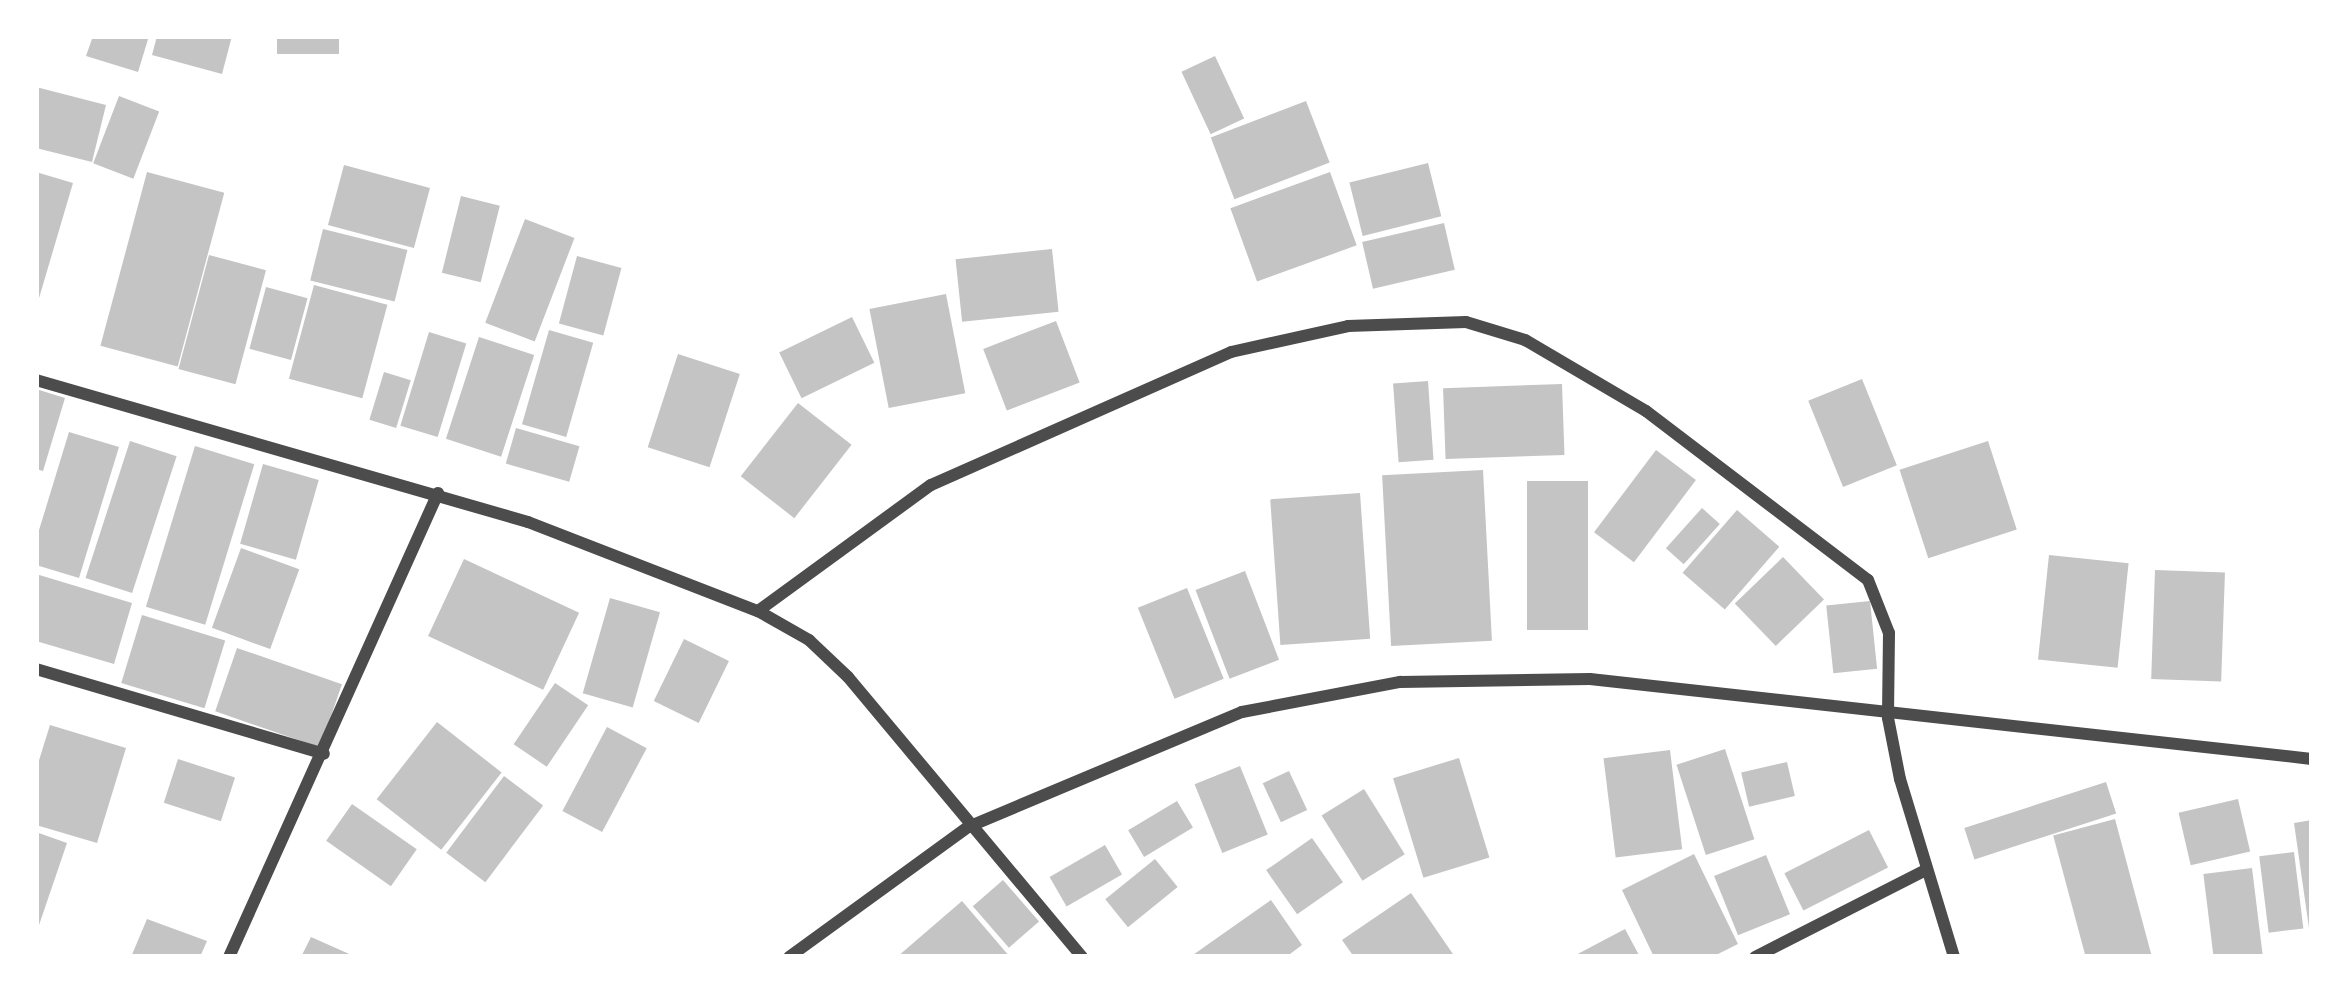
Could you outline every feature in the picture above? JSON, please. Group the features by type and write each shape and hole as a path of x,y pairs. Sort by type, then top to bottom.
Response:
{"street":[{"path":"758,611 931,485 1232,352 1348,326 1466,322 1525,340 1646,411 1846,557 1883,607 1888,718 1926,870 1954,957"},
{"path":"36,380 438,493 758,611 809,640 848,677 968,827 1082,957"},
{"path":"229,957 438,493"},
{"path":"36,669 324,754"},
{"path":"789,957 968,827 1242,712 1400,682 1590,680 1888,718 2312,759"},
{"path":"1755,957 1926,870"}],"building":[{"path":"93,36 149,36 138,72 86,56"},
{"path":"157,36 232,36 222,74 152,55"},
{"path":"277,36 339,36 339,54 277,54"},
{"path":"1215,56 1244,119 1211,134 1181,72"},
{"path":"36,87 106,105 92,162 36,148"},
{"path":"119,96 159,111 133,179 93,163"},
{"path":"1306,101 1330,163 1234,199 1211,138"},
{"path":"1428,163 1441,216 1363,236 1349,183"},
{"path":"344,165 430,188 414,248 328,225"},
{"path":"36,172 73,183 37,305 36,305"},
{"path":"147,172 224,193 178,367 100,346"},
{"path":"1330,172 1357,245 1257,282 1230,208"},
{"path":"461,196 500,206 481,282 442,273"},
{"path":"525,219 574,238 535,342 485,323"},
{"path":"1444,223 1455,270 1373,289 1362,242"},
{"path":"323,229 407,250 395,301 310,280"},
{"path":"1052,249 1059,312 962,322 956,259"},
{"path":"209,255 266,270 235,384 178,369"},
{"path":"577,256 621,268 603,336 559,324"},
{"path":"314,285 387,305 362,398 289,379"},
{"path":"266,287 308,298 291,360 249,349"},
{"path":"946,294 965,393 889,408 869,309"},
{"path":"852,317 874,363 802,398 779,353"},
{"path":"1056,321 1080,383 1007,411 983,349"},
{"path":"549,330 593,343 566,437 522,424"},
{"path":"429,332 466,343 438,437 400,426"},
{"path":"479,337 534,355 501,457 446,439"},
{"path":"678,354 740,374 710,467 648,447"},
{"path":"384,372 411,380 396,428 369,420"},
{"path":"1862,379 1897,465 1843,487 1808,401"},
{"path":"1428,381 1434,460 1399,462 1393,383"},
{"path":"1562,384 1564,455 1446,459 1443,388"},
{"path":"36,389 65,398 43,471 36,469"},
{"path":"798,403 852,445 794,518 741,476"},
{"path":"516,428 579,446 569,482 506,464"},
{"path":"69,432 119,447 79,578 36,565 36,540"},
{"path":"130,441 177,456 132,593 86,578"},
{"path":"1988,441 2017,529 1928,558 1900,470"},
{"path":"195,446 254,464 205,625 146,607"},
{"path":"1656,450 1696,480 1634,562 1594,532"},
{"path":"263,464 319,480 296,560 240,544"},
{"path":"1483,470 1492,641 1391,646 1382,475"},
{"path":"1527,481 1588,481 1588,630 1527,630"},
{"path":"1360,493 1370,639 1280,645 1270,499"},
{"path":"1702,508 1720,524 1684,564 1666,548"},
{"path":"1737,510 1779,547 1725,609 1683,573"},
{"path":"241,548 299,569 270,649 212,628"},
{"path":"2049,555 2129,563 2118,668 2038,659"},
{"path":"1783,557 1824,599 1776,646 1735,604"},
{"path":"464,559 579,613 543,690 428,636"},
{"path":"2155,570 2225,572 2221,681 2151,679"},
{"path":"1245,571 1279,660 1230,679 1196,590"},
{"path":"36,574 132,603 114,664 36,641"},
{"path":"1187,588 1224,679 1175,699 1138,608"},
{"path":"610,598 660,612 633,707 583,693"},
{"path":"1870,601 1877,669 1833,673 1826,606"},
{"path":"142,615 225,640 204,708 121,683"},
{"path":"684,639 729,661 699,723 654,701"},
{"path":"237,648 342,684 320,747 215,711"},
{"path":"555,683 588,705 547,767 514,744"},
{"path":"437,722 502,772 441,850 377,799"},
{"path":"50,725 126,748 97,843 36,825 36,770"},
{"path":"607,727 647,748 602,832 562,811"},
{"path":"1725,749 1754,839 1706,855 1676,765"},
{"path":"1670,750 1682,849 1616,857 1603,758"},
{"path":"1459,758 1489,857 1423,878 1393,778"},
{"path":"178,759 235,778 221,821 164,803"},
{"path":"1787,762 1795,796 1749,807 1741,773"},
{"path":"1240,766 1268,835 1222,853 1195,784"},
{"path":"1289,771 1307,810 1281,822 1263,783"},
{"path":"504,776 543,805 485,882 446,853"},
{"path":"2106,782 2116,813 1974,859 1964,828"},
{"path":"1364,789 1405,854 1362,881 1322,815"},
{"path":"2238,799 2250,852 2191,865 2179,813"},
{"path":"1177,801 1193,828 1144,857 1128,830"},
{"path":"352,804 417,849 391,886 326,841"},
{"path":"2115,819 2152,957 2086,957 2053,836"},
{"path":"2312,820 2312,928 2309,928 2294,823"},
{"path":"1869,830 1888,867 1803,911 1784,873"},
{"path":"36,832 67,843 37,931 36,931"},
{"path":"1312,838 1343,882 1297,914 1266,870"},
{"path":"1105,845 1122,874 1067,906 1050,877"},
{"path":"2294,852 2303,928 2269,933 2259,856"},
{"path":"1694,854 1738,944 1712,957 1654,957 1622,890"},
{"path":"1766,855 1790,914 1738,935 1714,876"},
{"path":"1155,859 1178,887 1128,927 1105,899"},
{"path":"2252,868 2263,957 2214,957 2203,874"},
{"path":"1003,880 1039,922 1009,948 973,906"},
{"path":"1411,893 1455,957 1354,957 1342,940"},
{"path":"1271,900 1302,945 1286,957 1190,957"},
{"path":"962,901 1010,957 897,957"},
{"path":"147,919 207,941 200,957 131,957"},
{"path":"1625,929 1640,957 1572,957"},
{"path":"311,937 356,957 301,957"}]}
